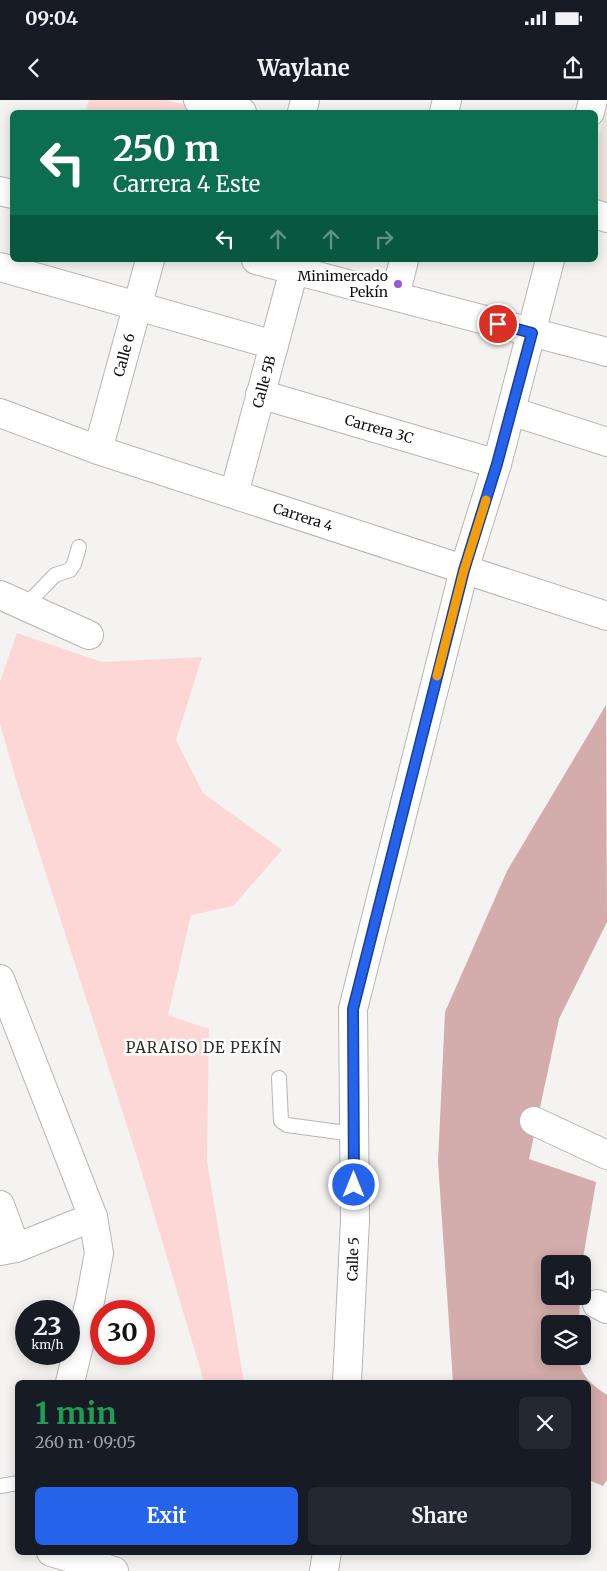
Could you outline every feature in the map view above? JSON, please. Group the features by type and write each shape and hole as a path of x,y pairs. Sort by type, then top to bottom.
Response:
{"street":[{"path":"198,100 235,110"},
{"name":"Calle 6","path":"98,450 149,262"},
{"path":"264,262 607,352"},
{"path":"394,296 403,262"},
{"name":"Calle 5","path":"347,1380 354,1220 353,1009 464,570 497,464 550,262"},
{"path":"0,267 274,345"},
{"name":"Calle 5B","path":"234,494 294,270"},
{"name":"Carrera 3C","path":"260,394 497,464"},
{"path":"511,411 607,442"},
{"name":"Carrera 4","path":"0,413 98,450 607,616"},
{"path":"0,595 89,635"},
{"path":"0,979 93,1217 99,1253 90,1301 70,1380"},
{"path":"534,1121 607,1155"},
{"path":"0,1205 8,1249 93,1217"},
{"path":"61,1555 114,1571"},
{"path":"324,1571 327,1555"}],"lane":[{"path":"25,606 55,574 70,570 74,564 79,547"},
{"path":"279,1078 281,1121 287,1125 354,1134"},
{"path":"0,1486 15,1484"}],"shaded area":[{"path":"89,100 167,100 189,106 188,110 86,110"},
{"path":"607,107 607,203 598,200 598,139"},
{"path":"17,633 102,662 202,657 176,740 203,793 282,850 233,906 191,915 168,1015 209,1029 207,1161 244,1380 203,1380 138,1160 19,790 0,724 0,681"},
{"path":"606,705 607,922 559,1019 529,1159 596,1182 584,1255 541,1255 541,1305 580,1305 579,1315 541,1315 541,1365 580,1365 588,1380 453,1380 438,1162 445,1012 507,871"},
{"path":"591,1382 607,1395 607,1480 603,1486 591,1481"}],"slow traffic":[{"path":"437,676 464,570 486,500"}],"place":[{"name":"Minimercado Pekín","path":"398,284"}],"district":[{"name":"PARAISO DE PEKÍN","path":"204,1048"}],"route":[{"path":"354,1185 353,1009 464,570 497,464 532,333 498,324"}]}
